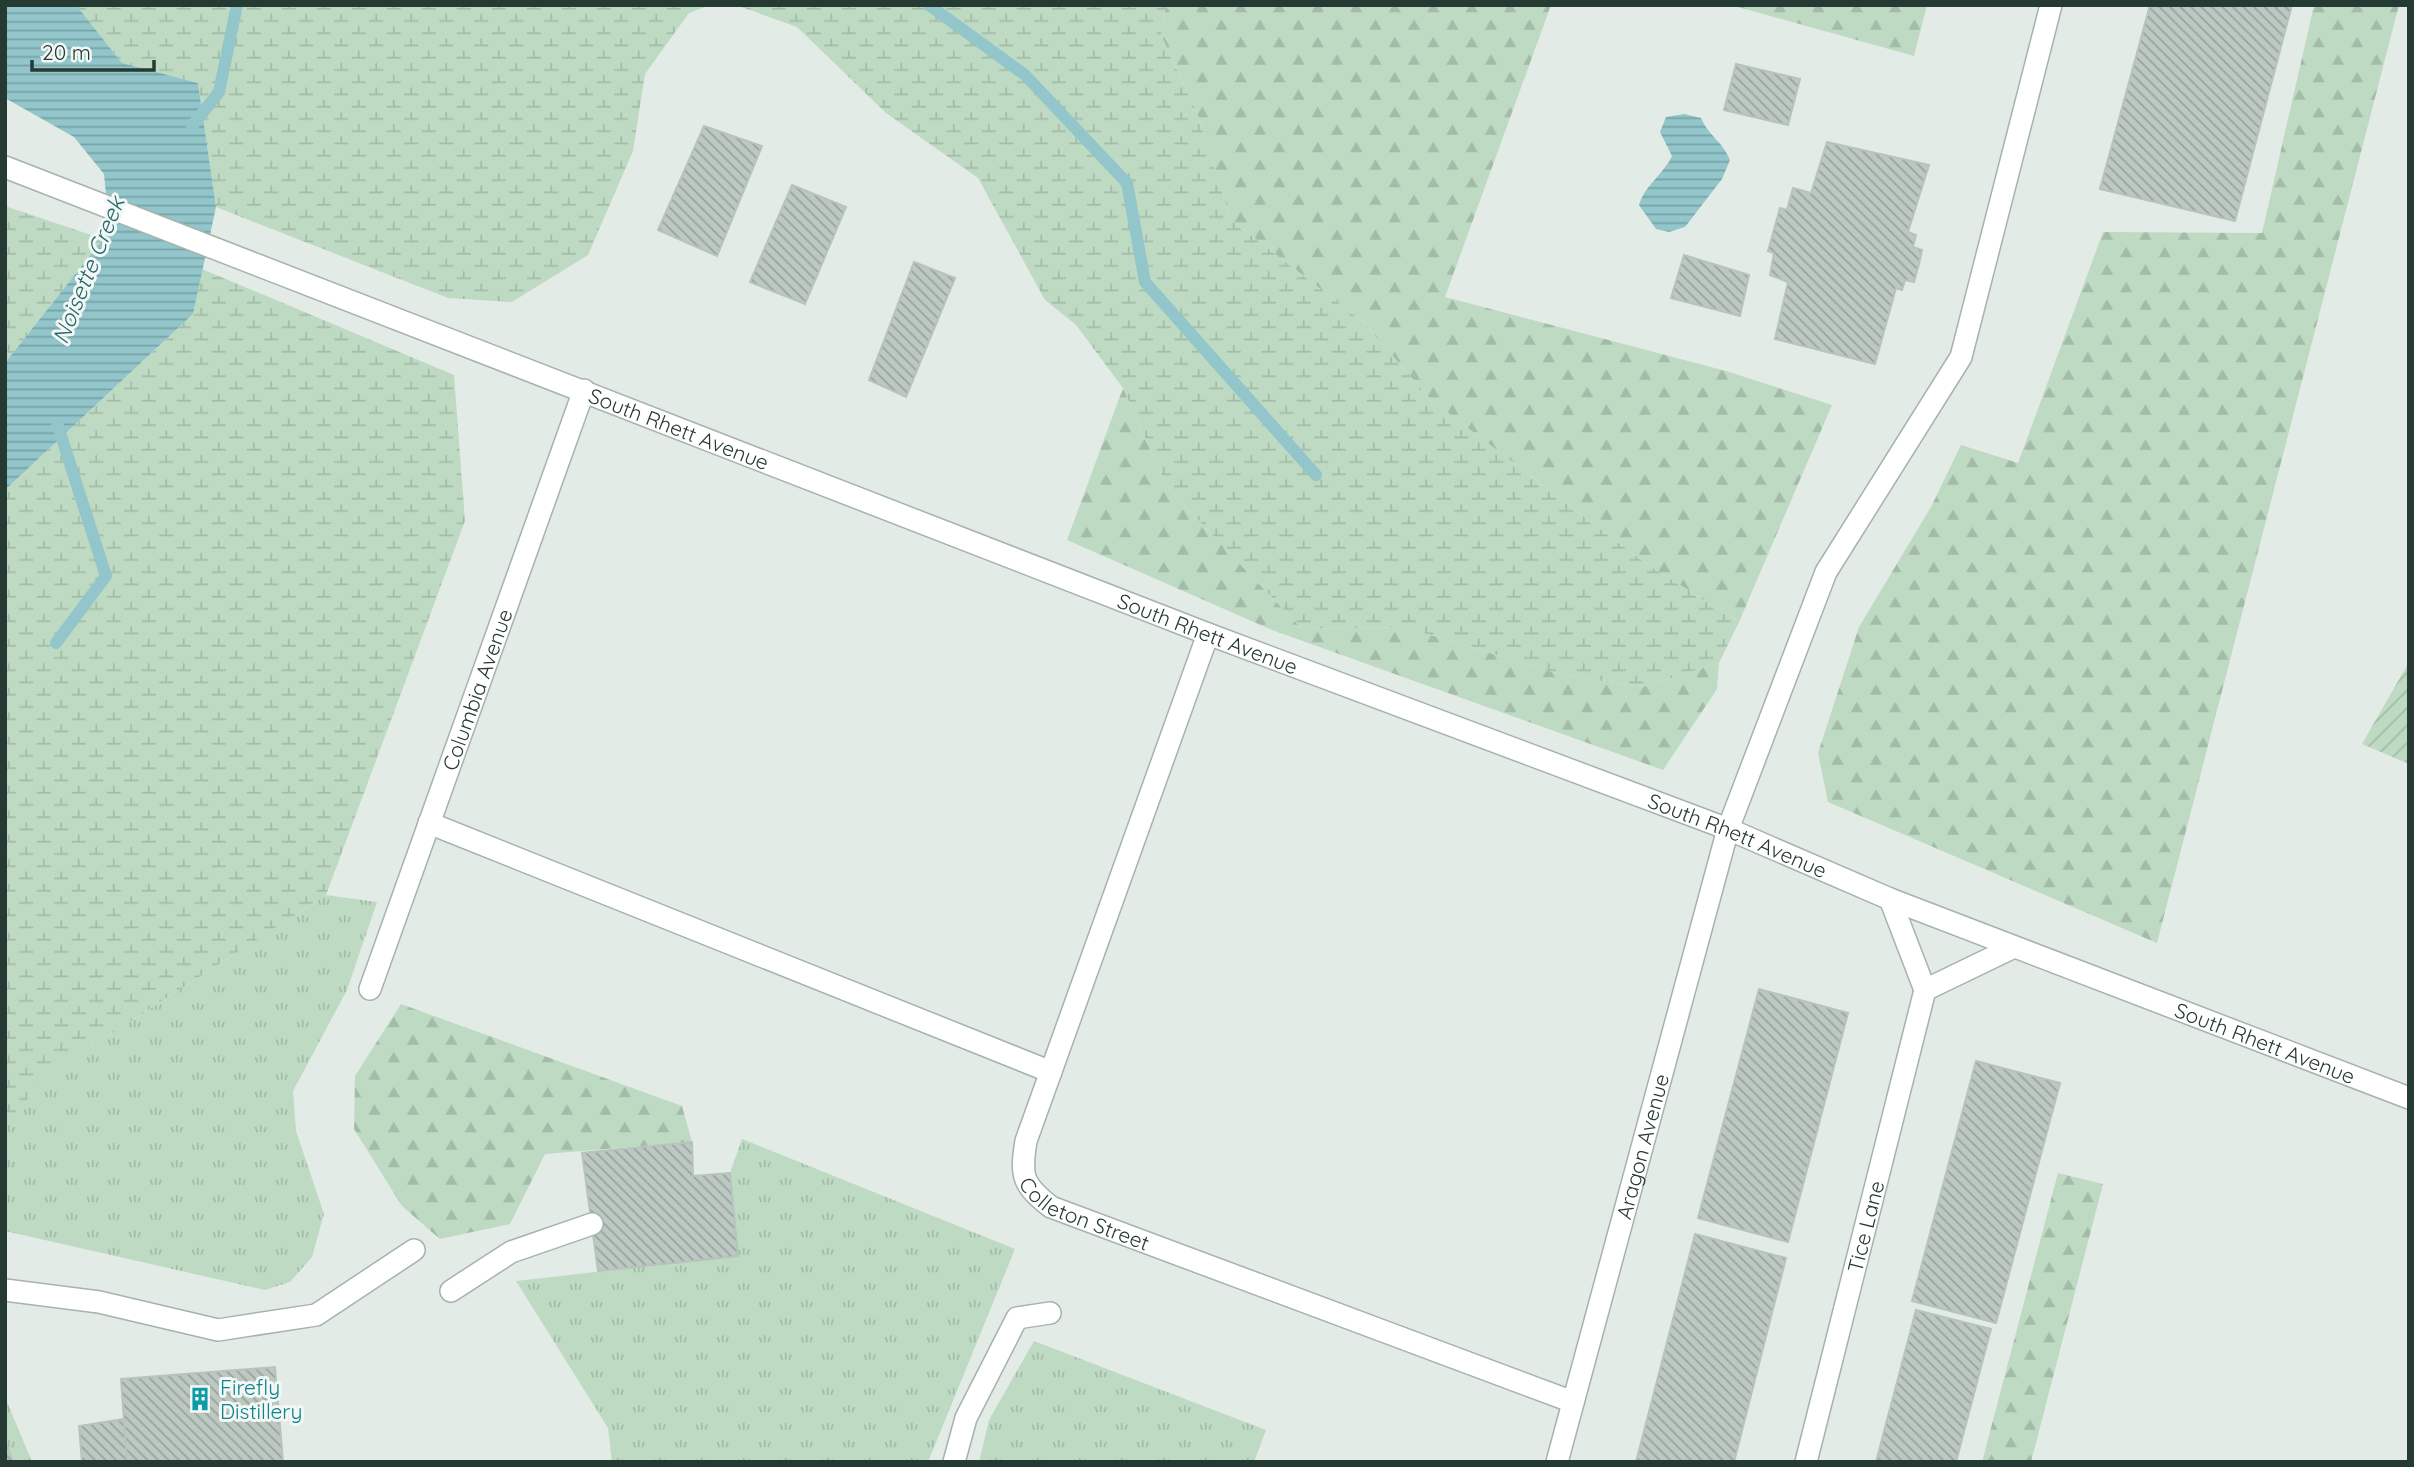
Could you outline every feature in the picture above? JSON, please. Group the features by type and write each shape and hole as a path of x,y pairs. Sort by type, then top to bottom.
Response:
{"street":[{"name":"Aragon Avenue","path":"1558,1462 1728,829 1826,572 1961,357 2051,5"},
{"name":"South Rhett Avenue","path":"5,167 1208,634 1728,829 1890,900 2409,1098"},
{"name":"Columbia Avenue","path":"370,989 583,390"},
{"name":"Colleton Street","path":"1208,634 1026,1141 1022,1168 1029,1190 1051,1207 1573,1402"},
{"path":"429,822 1051,1072"},
{"path":"1890,900 1925,990 2014,947"},
{"name":"Tice Lane","path":"1806,1462 1925,990"},
{"path":"450,1291 511,1252 592,1224"},
{"path":"5,1290 99,1302 218,1330 316,1315 414,1250"},
{"path":"954,1462 966,1418 1017,1318 1050,1313"}],"green space":[{"path":"76,5 710,5 689,13 645,74 633,151 588,255 512,302 448,298 216,207 198,83 122,63"},
{"path":"736,5 1166,5 1161,35 1197,113 1231,220 1362,321 1431,400 1645,563 1739,622 1719,663 1642,687 1563,675 1404,627 1302,629 1167,487 1123,388 1076,325 1045,300 978,178 886,113 797,27"},
{"path":"1166,5 1551,5 1445,297 1726,371 1832,405 1739,622 1645,563 1431,400 1362,321 1231,220 1197,113 1161,35"},
{"path":"1731,5 1927,5 1914,56"},
{"path":"2314,5 2399,5 2157,943 1828,802 1818,753 1859,627 1931,507 1961,445 2018,463 2103,232 2262,233"},
{"path":"5,206 103,239 5,363"},
{"path":"202,269 454,375 465,521 326,895 46,1076 5,1127 5,490 193,314"},
{"path":"1123,388 1167,487 1302,629 1404,627 1563,675 1642,687 1719,663 1717,689 1663,770 1272,630 1067,540"},
{"path":"2409,662 2409,764 2362,744"},
{"path":"326,895 377,902 347,990 293,1091 296,1131 324,1214 312,1257 290,1282 265,1290 5,1231 5,1126 46,1076"},
{"path":"401,1004 682,1106 692,1142 545,1154 510,1224 440,1239 402,1206 354,1129 355,1076"},
{"path":"742,1139 1015,1249 928,1462 612,1462 608,1428 516,1281 738,1256 730,1173"},
{"path":"2058,1173 2103,1184 2031,1462 1982,1462"},
{"path":"1034,1341 1266,1430 1254,1462 979,1462 989,1420"},
{"path":"5,1397 32,1462 5,1462"}],"water":[{"name":"Noisette Creek","path":"5,5 76,5 122,63 198,83 216,207 193,314 5,490 5,363 103,239 109,224 104,174 74,137 5,98"},
{"path":"1684,114 1701,118 1730,160 1722,179 1685,227 1669,232 1656,229 1639,205 1645,192 1672,156 1660,132 1666,117"}],"building":[{"path":"2150,5 2292,5 2235,221 2100,189"},
{"path":"1736,64 1800,79 1788,125 1724,110"},
{"path":"704,126 762,146 717,256 658,230"},
{"path":"1827,142 1929,165 1908,232 1916,235 1913,247 1922,250 1919,264 1914,282 1905,280 1902,290 1896,288 1875,364 1775,339 1788,282 1770,275 1774,253 1768,251 1780,208 1787,210 1793,188 1811,193"},
{"path":"792,185 846,207 805,304 750,282"},
{"path":"1684,255 1749,275 1740,316 1671,298"},
{"path":"914,262 955,278 906,397 869,380"},
{"path":"1759,989 1848,1013 1788,1242 1698,1218"},
{"path":"1976,1061 2060,1083 1996,1323 1912,1301"},
{"path":"692,1142 693,1176 730,1173 738,1256 598,1271 582,1153"},
{"path":"1695,1234 1786,1258 1734,1462 1636,1462"},
{"path":"1916,1310 1991,1329 1956,1462 1876,1462"},
{"name":"Firefly Distillery","path":"275,1367 283,1462 127,1462 121,1379"},
{"path":"124,1419 127,1462 82,1462 79,1426"},
{"path":"5,1440 13,1462 5,1462"}],"waterway":[{"path":"192,126 219,92 237,5"},
{"path":"929,5 1025,75 1127,183 1145,282 1316,475"},
{"path":"56,643 106,576 57,423"}],"place":[{"name":"Firefly Distillery","path":"200,1399"}]}
